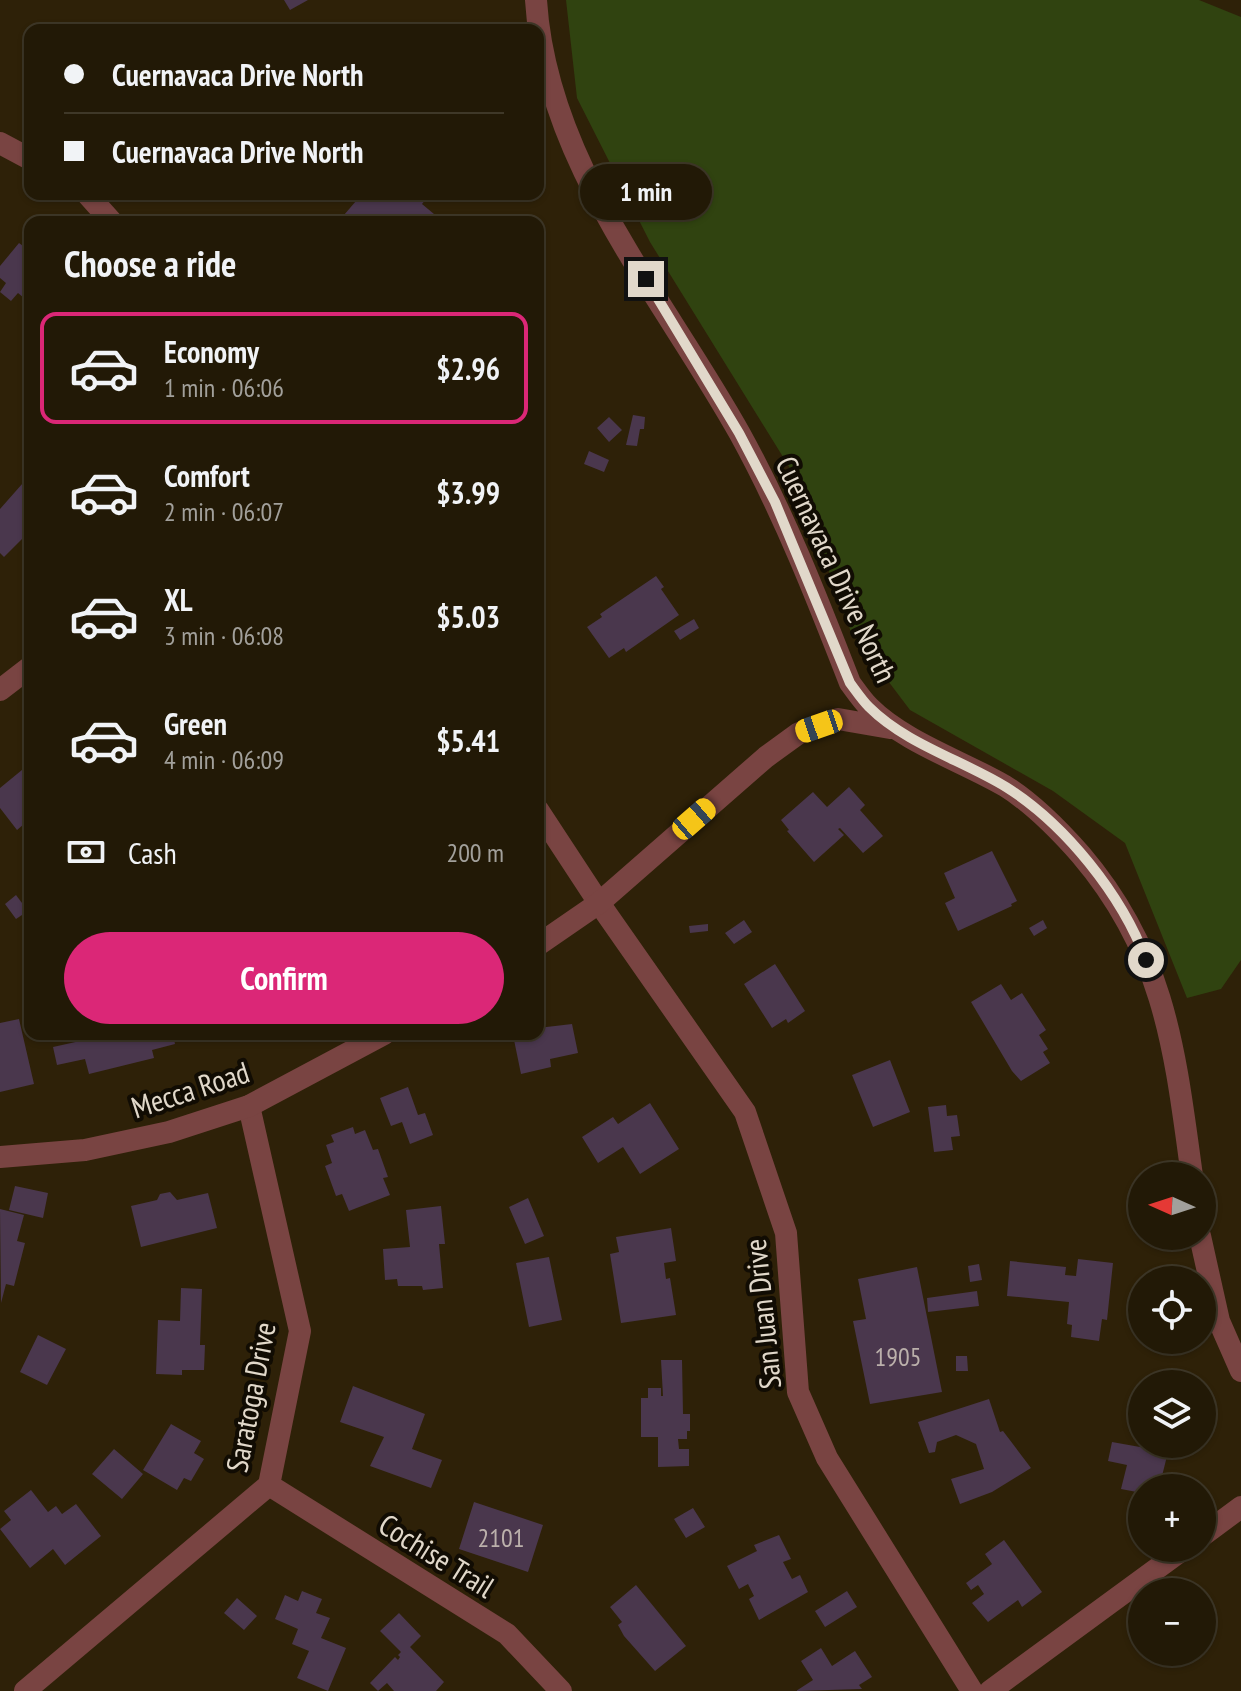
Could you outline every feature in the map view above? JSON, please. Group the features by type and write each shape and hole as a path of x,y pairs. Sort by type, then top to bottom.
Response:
{"street":[{"name":"Cuernavaca Drive North","path":"536,0 539,24"},
{"name":"Cuernavaca Drive North","path":"544,69 565,131 600,202 761,474 813,589 850,683 869,707 899,730 1008,788 1059,830 1107,886 1138,938 1163,1003 1178,1073 1190,1162"},
{"path":"0,143 24,156"},
{"path":"92,200 107,216"},
{"path":"0,690 24,672"},
{"path":"544,941 599,903 766,757 799,733 838,719 899,730"},
{"name":"San Juan Drive","path":"544,819 745,1112 786,1233 798,1392 827,1458 972,1691"},
{"name":"Mecca Road","path":"0,1157 85,1150 169,1132 249,1106 373,1040"},
{"name":"Saratoga Drive","path":"25,1691 269,1485 300,1331 249,1106"},
{"path":"1203,1250 1219,1321 1241,1371"},
{"name":"Cochise Trail","path":"269,1485 507,1634 561,1691"},
{"path":"1216,1526 1241,1507"},
{"path":"990,1691 1166,1562"}],"green space":[{"path":"566,0 1199,0 1241,17 1241,960 1221,989 1187,998 1125,843 1053,791 910,710 851,632 793,473 650,242 577,98"}],"building":[{"path":"284,0 308,0 290,10"},
{"path":"357,200 425,200 422,204 434,214 432,216 344,215"},
{"path":"19,243 24,247 24,298 18,293 11,301 0,292 6,283 0,278 0,266"},
{"path":"633,415 645,417 637,446 626,445"},
{"path":"609,417 622,430 609,442 597,428"},
{"path":"589,451 609,460 604,472 584,464"},
{"path":"24,482 24,537 4,557 0,553 0,509"},
{"path":"656,576 679,615 626,652 624,648 609,658 587,627 602,617 600,614"},
{"path":"694,619 699,628 680,640 674,631"},
{"path":"24,768 24,824 17,830 0,808 0,788"},
{"path":"849,787 865,805 860,810 883,836 863,853 840,828 844,835 814,862 781,820 813,792 827,807"},
{"path":"992,851 1017,901 958,931 945,903 955,898 944,873"},
{"path":"16,895 24,906 24,914 16,919 5,904"},
{"path":"744,920 752,932 734,944 725,933"},
{"path":"1043,920 1047,928 1034,936 1029,928"},
{"path":"708,924 708,931 690,933 689,926"},
{"path":"775,964 805,1011 788,1023 786,1019 772,1028 744,984"},
{"path":"1001,984 1011,1000 1022,993 1046,1030 1039,1035 1048,1049 1043,1052 1050,1063 1021,1081 971,1002"},
{"path":"19,1019 34,1084 0,1092 0,1023"},
{"path":"572,1024 578,1053 550,1059 551,1067 521,1074 514,1040 544,1040 544,1027"},
{"path":"174,1040 175,1044 152,1050 154,1058 89,1074 85,1059 57,1065 53,1047 80,1041"},
{"path":"890,1060 910,1112 873,1127 852,1075"},
{"path":"408,1087 418,1115 425,1113 433,1135 410,1144 402,1122 391,1126 380,1098"},
{"path":"650,1103 679,1149 640,1174 623,1147 598,1163 582,1137 613,1117 618,1124"},
{"path":"946,1105 947,1116 957,1115 960,1136 951,1137 953,1150 934,1152 928,1107"},
{"path":"353,1127 355,1134 365,1130 373,1150 378,1149 388,1177 383,1178 390,1195 349,1211 342,1194 336,1196 325,1166 332,1163 326,1145 334,1142 331,1135"},
{"path":"15,1186 48,1193 43,1218 9,1210"},
{"path":"170,1192 177,1200 208,1193 217,1228 141,1247 131,1206 157,1200 160,1194"},
{"path":"528,1198 544,1236 525,1244 509,1207"},
{"path":"441,1206 445,1244 439,1244 443,1288 423,1290 422,1286 398,1286 397,1279 385,1280 383,1249 410,1247 406,1210"},
{"path":"0,1209 24,1215 17,1241 25,1243 14,1286 6,1284 1,1303"},
{"path":"671,1228 676,1261 664,1263 666,1279 670,1278 676,1315 621,1323 610,1254 619,1252 616,1237"},
{"path":"549,1257 562,1320 529,1327 516,1263"},
{"path":"1078,1259 1113,1263 1107,1320 1102,1319 1099,1341 1071,1337 1072,1325 1067,1324 1069,1302 1007,1296 1010,1261 1066,1267 1065,1275 1076,1276"},
{"path":"979,1264 982,1280 970,1282 968,1266"},
{"path":"917,1267 942,1392 870,1404 853,1321 866,1319 858,1279"},
{"path":"181,1288 202,1289 200,1345 205,1345 204,1370 182,1370 182,1375 156,1374 158,1320 180,1321"},
{"path":"977,1291 979,1306 928,1312 927,1298"},
{"path":"38,1335 66,1349 47,1385 20,1372"},
{"path":"956,1356 967,1356 968,1371 956,1371"},
{"path":"661,1360 682,1360 683,1414 690,1414 690,1431 687,1431 687,1439 678,1439 679,1449 689,1449 689,1466 658,1467 658,1437 641,1437 641,1398 648,1398 648,1388 661,1388 663,1396"},
{"path":"353,1386 425,1414 412,1449 442,1460 431,1488 370,1466 384,1437 340,1422"},
{"path":"989,1399 1000,1432 1003,1431 1031,1468 992,1492 960,1504 951,1479 984,1469 976,1444 956,1435 937,1442 935,1452 929,1453 918,1422"},
{"path":"171,1424 201,1441 194,1453 204,1459 191,1481 184,1478 177,1490 143,1470"},
{"path":"1112,1442 1128,1445 1128,1458 1166,1458 1162,1474 1128,1474 1128,1490 1121,1489 1127,1465 1108,1461"},
{"path":"114,1449 143,1474 122,1499 92,1474"},
{"path":"31,1490 48,1512 56,1506 62,1514 76,1504 101,1536 65,1565 53,1549 30,1568 0,1529 11,1520 4,1511"},
{"path":"474,1502 543,1525 528,1572 459,1549"},
{"path":"693,1508 705,1527 686,1538 674,1519"},
{"path":"779,1535 791,1559 783,1562 792,1579 800,1575 808,1592 759,1620 749,1599 754,1596 748,1584 739,1589 727,1566 757,1551 754,1545"},
{"path":"1004,1540 1042,1592 1022,1607 1018,1600 988,1622 972,1603 984,1594 978,1585 971,1590 966,1583 992,1564 985,1554"},
{"path":"636,1585 686,1646 655,1671 624,1636 618,1625 622,1622 610,1607"},
{"path":"302,1591 322,1599 316,1613 330,1618 321,1638 346,1648 328,1691 297,1678 309,1651 292,1644 298,1629 275,1619 285,1595 298,1601"},
{"path":"847,1591 857,1607 825,1627 815,1611"},
{"path":"237,1598 257,1616 244,1630 224,1613"},
{"path":"399,1613 421,1636 410,1647 444,1682 436,1691 394,1691 387,1683 378,1691 370,1683 395,1657 398,1660 400,1657 401,1652 380,1631"},
{"path":"821,1648 832,1666 855,1651 872,1677 859,1685 862,1689 796,1691 813,1680 801,1661"}],"route":[{"path":"646,279 739,433 775,502 850,683 869,707 899,730 1008,788 1059,830 1107,886 1138,938 1146,960"}]}
